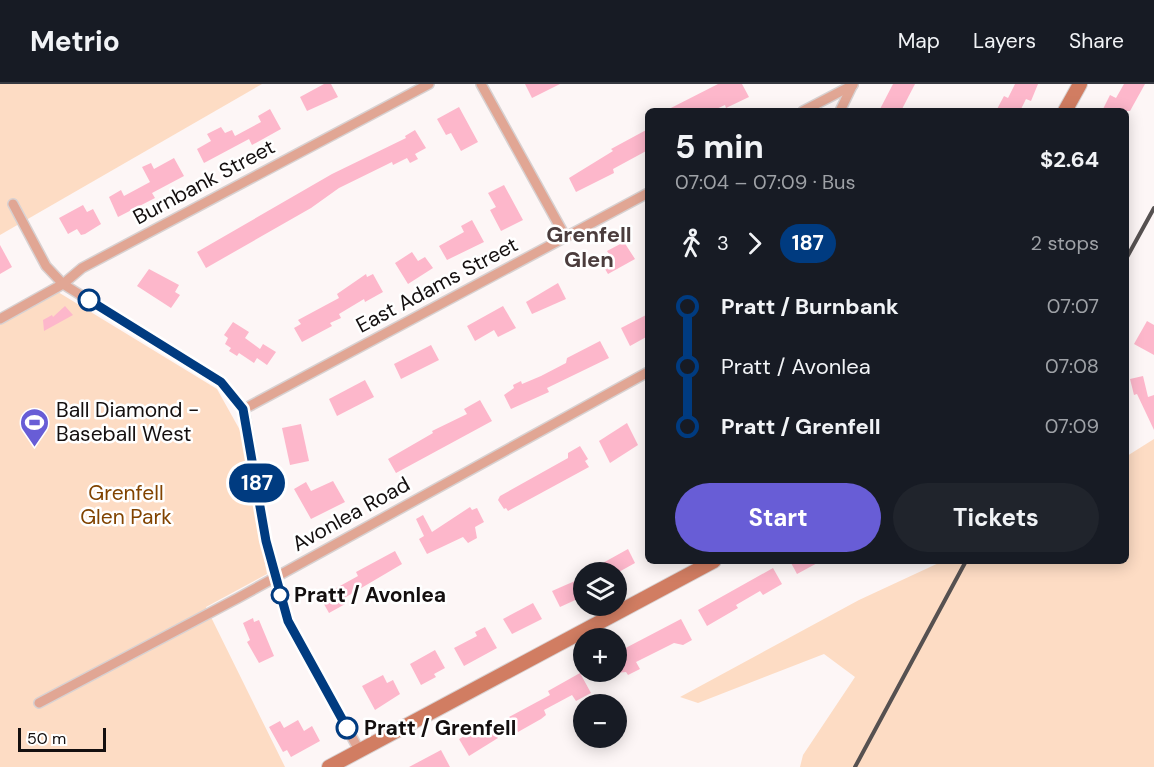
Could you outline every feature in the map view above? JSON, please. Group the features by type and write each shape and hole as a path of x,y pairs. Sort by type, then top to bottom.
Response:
{"street":[{"name":"Burnbank Street","path":"0,319 63,284 81,267 429,84"},
{"path":"481,84 565,237"},
{"path":"809,108 853,84"},
{"path":"841,108 853,84"},
{"path":"1067,108 1080,84"},
{"name":"East Adams Street","path":"243,409 645,195"},
{"path":"13,204 46,266 63,284 221,382 243,409 274,577 288,621 360,750"},
{"name":"Avonlea Road","path":"39,703 645,374"},
{"path":"329,767 708,564"}],"green space":[{"path":"0,84 262,84 0,235"},
{"name":"Grenfell Glen Park","path":"58,292 217,389 241,432 267,574 206,607 285,767 0,767 0,324"},
{"path":"1154,439 1154,767 800,767 803,755 855,677 824,654 698,703 680,697 859,600 937,564 1129,564 1129,455"}],"building":[{"path":"324,84 331,84 338,97 307,111 300,97"},
{"path":"525,84 560,84 532,98"},
{"path":"718,84 742,84 749,97 726,108 725,105 718,108 671,108"},
{"path":"893,84 915,84 903,108 881,108"},
{"path":"1015,84 1038,84 1031,101 1026,99 1022,108 998,108 1004,96 1008,98"},
{"path":"1124,84 1145,84 1130,111 1129,108 1104,108 1110,95 1116,98"},
{"path":"459,107 478,142 461,151 451,133 446,135 437,119"},
{"path":"270,109 281,129 252,145 249,139 204,163 197,149 211,141 207,134 221,127 225,133 232,130 235,136 261,122 258,116"},
{"path":"415,130 426,148 415,154 418,159 410,163 407,158 393,165 392,162 339,188 311,208 206,268 197,252 332,174 406,138 405,136"},
{"path":"645,131 645,152 613,169 614,173 576,192 569,178 613,151 611,149"},
{"path":"174,158 184,176 152,193 155,198 118,217 109,197 121,190 124,196 150,182 142,167 151,163 154,169"},
{"path":"504,185 523,220 501,231 490,210 496,207 488,193"},
{"path":"83,205 87,212 93,209 101,224 85,234 81,235 77,229 68,234 59,218"},
{"path":"472,220 484,242 447,260 439,246 464,232 461,226"},
{"path":"624,242 635,259 608,274 599,259 609,254 607,251"},
{"path":"0,245 12,267 0,274"},
{"path":"412,252 418,261 425,257 433,268 408,284 395,263"},
{"path":"149,269 179,285 175,292 180,295 171,308 137,286"},
{"path":"366,274 367,277 373,274 383,292 365,302 364,299 339,314 341,318 330,323 332,326 302,342 294,328 301,324 298,320 339,298 337,294"},
{"path":"558,283 566,299 532,314 526,302"},
{"path":"65,306 73,315 44,331 43,320 52,315 53,317"},
{"path":"503,306 516,328 498,337 494,330 475,341 467,326"},
{"path":"645,316 645,338 630,346 621,328"},
{"path":"1147,321 1154,325 1154,355 1134,344"},
{"path":"233,322 249,332 245,338 260,349 263,344 276,352 267,365 257,358 254,363 239,353 237,356 229,351 231,348 225,344 228,338 224,335"},
{"path":"600,341 609,358 547,388 549,392 511,409 504,395 514,388 513,385 521,381 522,384 541,376 566,363 567,358"},
{"path":"431,345 439,360 401,379 394,364"},
{"path":"1143,376 1148,397 1154,395 1154,430 1137,394 1134,395 1130,379"},
{"path":"365,380 374,397 337,416 329,399"},
{"path":"480,400 492,421 396,473 388,459 433,433 432,431 467,414 464,409"},
{"path":"627,423 638,445 610,463 599,441"},
{"path":"301,424 309,461 290,465 282,428"},
{"path":"580,446 588,459 585,461 589,467 508,511 504,509 498,500 500,496 568,458 568,453"},
{"path":"333,481 345,502 311,519 294,489 306,482 311,491"},
{"path":"470,507 472,510 477,508 484,522 475,527 477,538 468,543 463,537 427,554 419,539 424,536 416,519 423,515 432,532"},
{"path":"628,549 635,563 627,567 627,562 605,562"},
{"path":"395,551 402,564 346,597 347,603 329,613 320,597 358,576 356,572"},
{"path":"792,564 815,564 797,574"},
{"path":"773,568 782,584 763,595 760,591 736,605 738,608 707,626 698,610"},
{"path":"573,582 573,601 560,607 552,591"},
{"path":"533,603 542,619 512,634 503,619"},
{"path":"253,618 254,622 259,620 274,656 259,663 247,642 250,640 243,623"},
{"path":"681,619 692,640 683,645 674,643 636,662 640,669 628,675 627,647"},
{"path":"485,627 497,648 464,666 454,648 477,636 475,632"},
{"path":"435,650 445,668 434,674 436,677 421,685 410,664"},
{"path":"383,675 387,683 393,680 400,694 375,710 362,686"},
{"path":"573,677 573,682 585,682 591,693 573,694 573,696 544,710 546,715 518,732 509,717 550,695 548,691"},
{"path":"298,720 304,731 312,726 320,741 291,757 287,750 283,752 269,727 280,721 284,728"},
{"path":"489,723 498,738 469,756 459,739"},
{"path":"441,750 450,767 409,767"}],"railway":[{"path":"1129,254 1154,208"},
{"path":"855,767 964,564"}],"bus line":[{"name":"187","path":"89,300 221,382 243,409 249,431 266,541 274,577 288,621 347,728"}],"place":[{"name":"Ball Diamond - Baseball West","path":"35,448"},
{"name":"Pratt / Avonlea","path":"280,595"},
{"name":"Pratt / Grenfell","path":"347,728"}],"district":[{"name":"Grenfell Glen","path":"589,246"}]}
